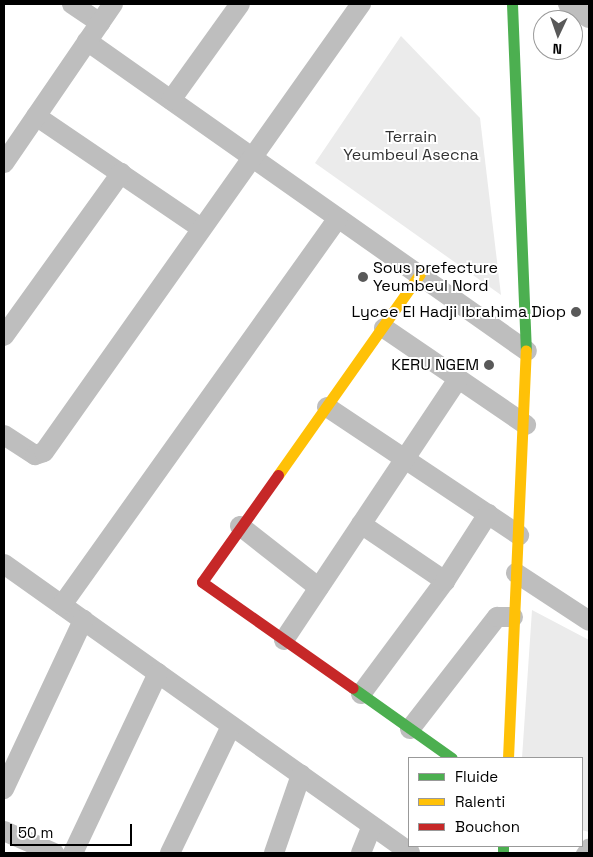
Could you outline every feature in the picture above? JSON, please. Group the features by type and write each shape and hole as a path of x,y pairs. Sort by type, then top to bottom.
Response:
{"main road":[{"path":"508,757 513,617 526,425 527,351 526,230 512,4"},
{"path":"420,274 384,328 240,526 202,582 451,757"}],"street":[{"path":"72,4 100,23"},
{"path":"4,163 113,4"},
{"path":"171,100 240,4"},
{"path":"4,435 35,455 44,452 201,228 362,4"},
{"path":"568,4 589,18"},
{"path":"87,41 527,351"},
{"path":"36,116 201,228"},
{"path":"4,336 121,173"},
{"path":"62,605 338,218"},
{"path":"384,328 526,425"},
{"path":"284,640 458,379"},
{"path":"327,407 519,535"},
{"path":"361,694 445,582 488,514"},
{"path":"362,524 445,582"},
{"path":"240,526 319,588"},
{"path":"4,564 410,853"},
{"path":"516,573 589,621"},
{"path":"410,729 497,617 513,617"},
{"path":"4,789 83,620"},
{"path":"73,853 158,673"},
{"path":"170,853 231,726"},
{"path":"274,853 301,775"},
{"path":"361,853 372,826"},
{"path":"4,831 54,853"}],"lane":[{"path":"581,853 588,844"}],"green space":[{"name":"Terrain Yeumbeul Asecna","path":"401,36 480,118 501,295 315,163"},
{"path":"532,610 589,640 589,832 583,830 583,757 522,757"}],"traffic: fast":[{"path":"512,4 526,350"},
{"path":"353,688 451,757"},
{"path":"503,847 503,853"}],"traffic: slow":[{"path":"278,475 420,274"},
{"path":"508,757 526,350"}],"traffic: jam":[{"path":"278,475 202,582 353,688"}],"place":[{"name":"Sous prefecture Yeumbeul Nord","path":"363,277"},
{"name":"Lycee El Hadji Ibrahima Diop","path":"576,312"},
{"name":"KERU NGEM","path":"489,365"}]}
